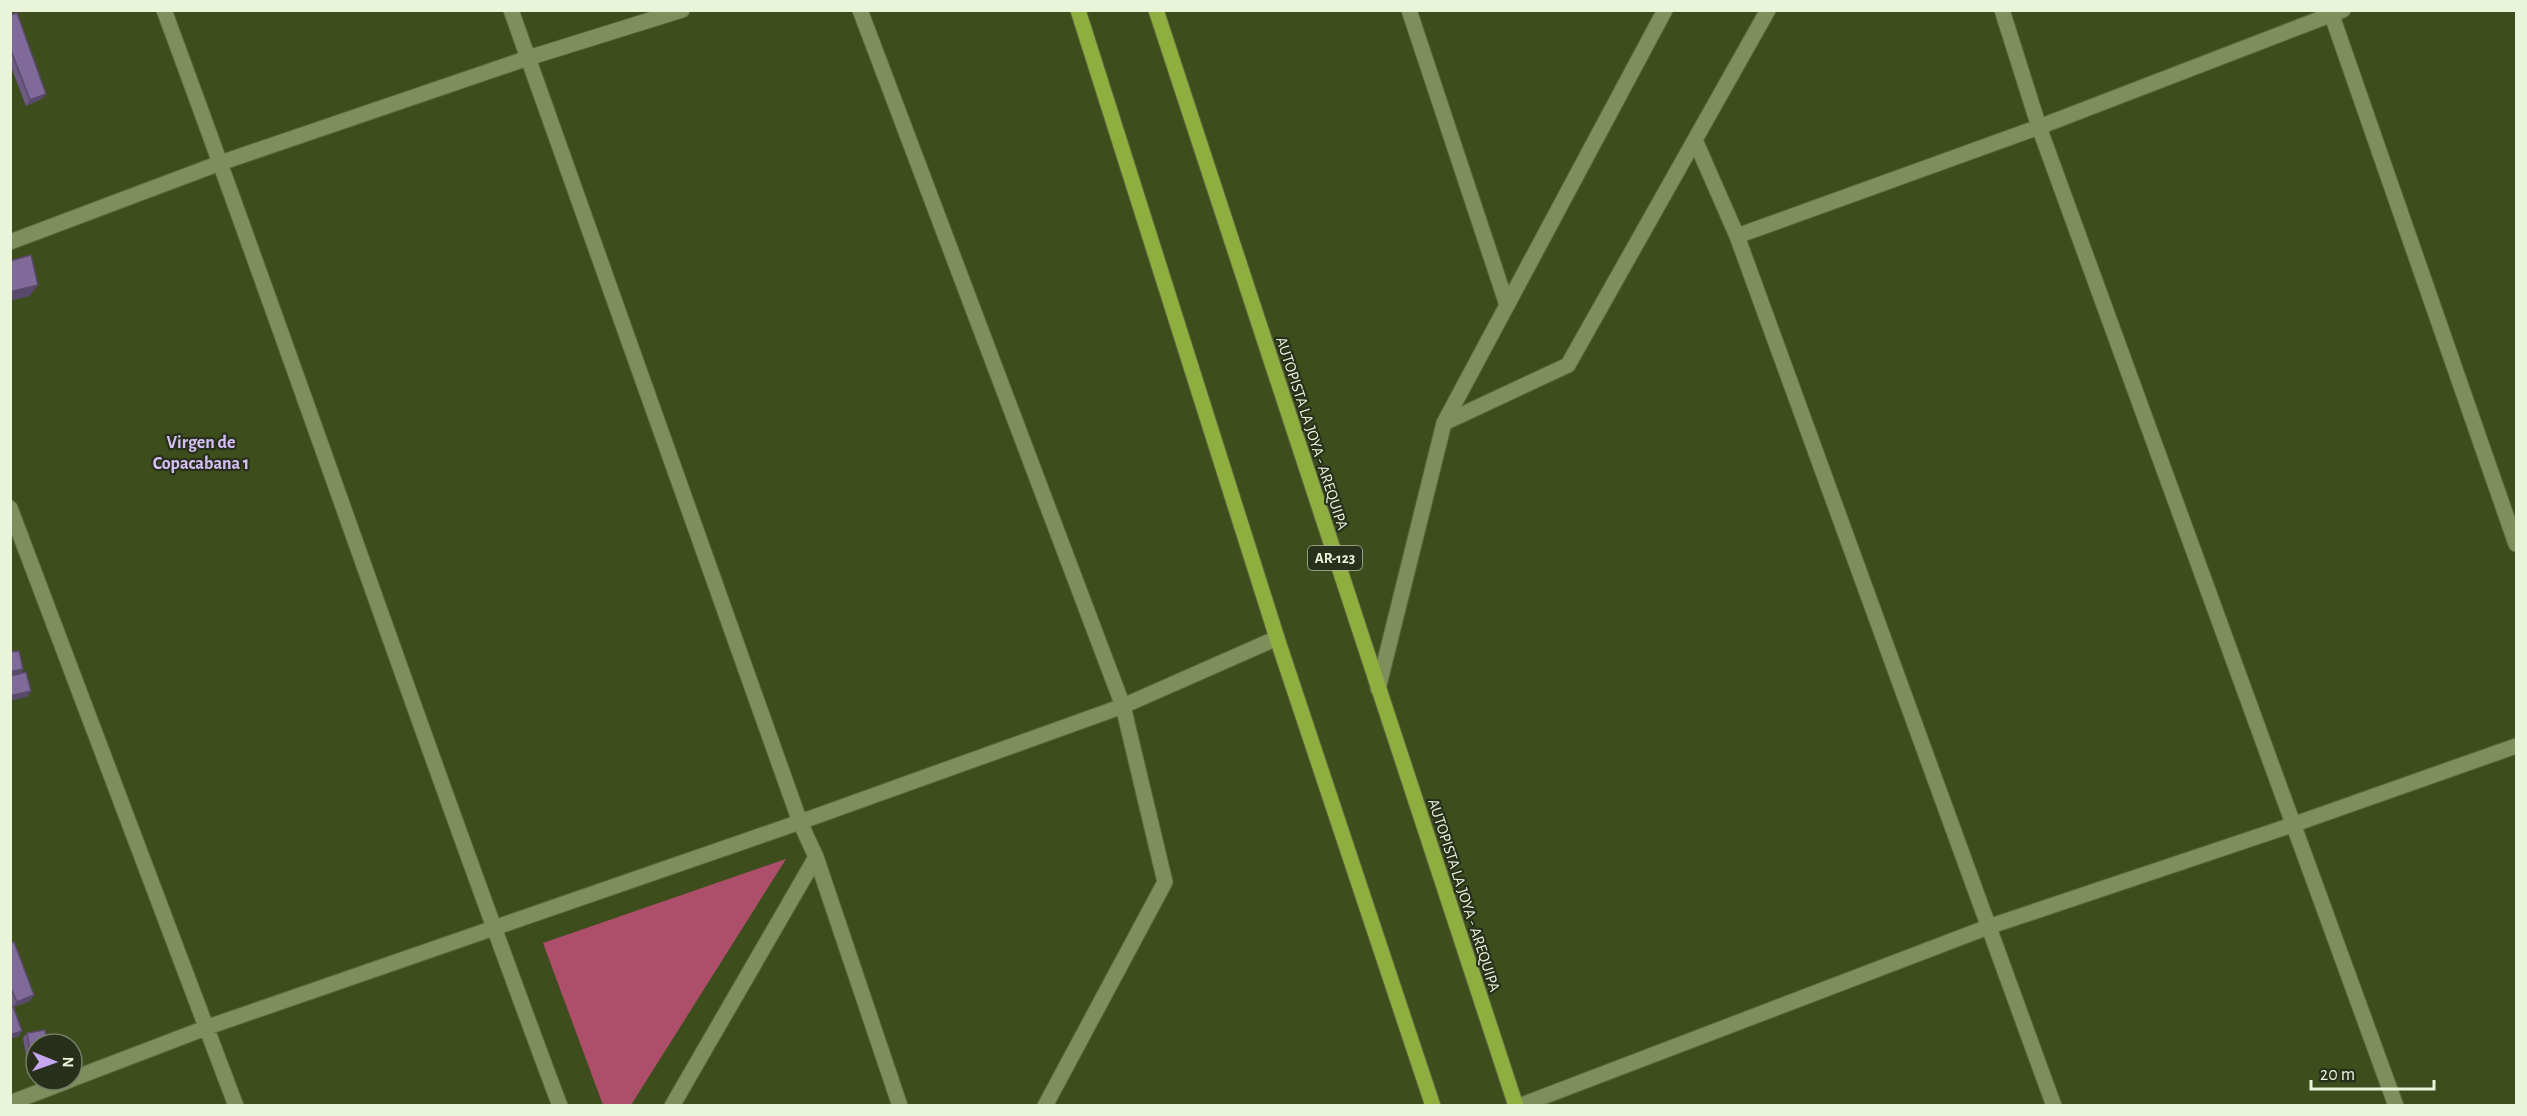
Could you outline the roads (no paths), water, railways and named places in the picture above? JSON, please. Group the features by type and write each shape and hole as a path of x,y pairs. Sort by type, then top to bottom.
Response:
{"main road":[{"path":"1078,10 1277,638 1433,1106"},
{"name":"AUTOPISTA LA JOYA - AREQUIPA","path":"1156,10 1517,1106"}],"street":[{"path":"164,10 493,928 560,1106"},
{"path":"512,10 800,822 816,857 900,1106"},
{"path":"10,242 220,163 528,57 682,10"},
{"path":"860,10 1123,706 1165,882 1044,1106"},
{"path":"1409,10 1507,305"},
{"path":"1378,689 1444,423 1665,10"},
{"path":"1444,423 1568,365 1768,10"},
{"path":"2002,10 2039,127 2292,825 2397,1106"},
{"path":"1737,236 2039,127 2335,12 2517,544"},
{"path":"1695,140 1737,236 2054,1106"},
{"path":"10,508 236,1106"},
{"path":"84,1075 208,1027 800,822 1123,706 1277,638"},
{"path":"1517,1106 1988,927 2292,825 2517,746"},
{"path":"672,1106 816,857"},
{"path":"10,1103 39,1092"}],"district":[{"name":"Virgen de Copacabana 1","path":"201,452"}]}
